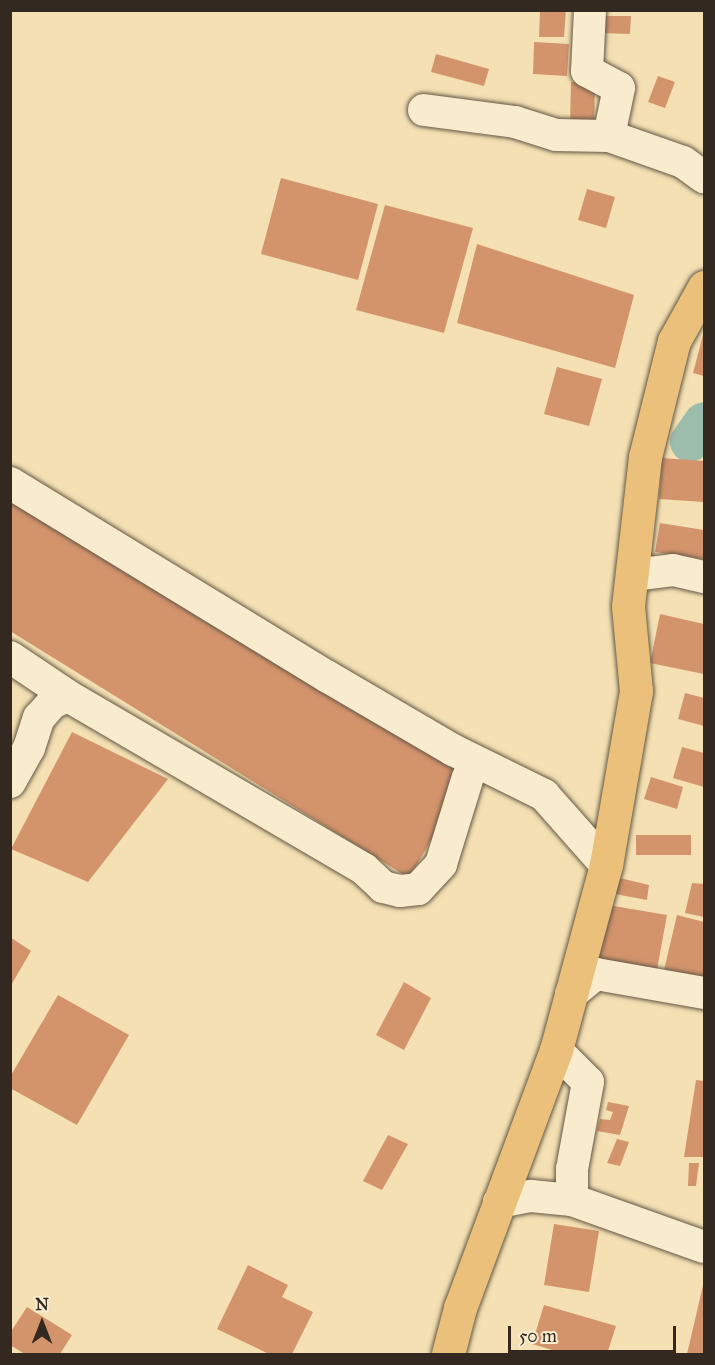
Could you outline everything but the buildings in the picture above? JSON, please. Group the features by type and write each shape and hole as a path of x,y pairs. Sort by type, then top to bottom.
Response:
{"main road":[{"path":"448,1354 460,1308 556,1050 606,865 636,691 628,606 645,457 671,353 705,287"}],"street":[{"path":"590,10 587,71 619,88 609,136"},
{"path":"424,110 515,122 556,135 609,136 683,162 705,177"},
{"path":"10,483 328,677 453,750 544,795 606,865"},
{"path":"633,574 673,570 705,577"},
{"path":"10,657 68,696 364,869 383,887 400,891 418,889 441,864 468,777"},
{"path":"10,782 29,748 39,718 52,703 68,696"},
{"path":"571,994 596,974 705,993"},
{"path":"556,1050 588,1082 572,1169 572,1200"},
{"path":"499,1202 531,1196 572,1200 705,1247"}],"waterway":[{"path":"690,442 704,422"}]}
